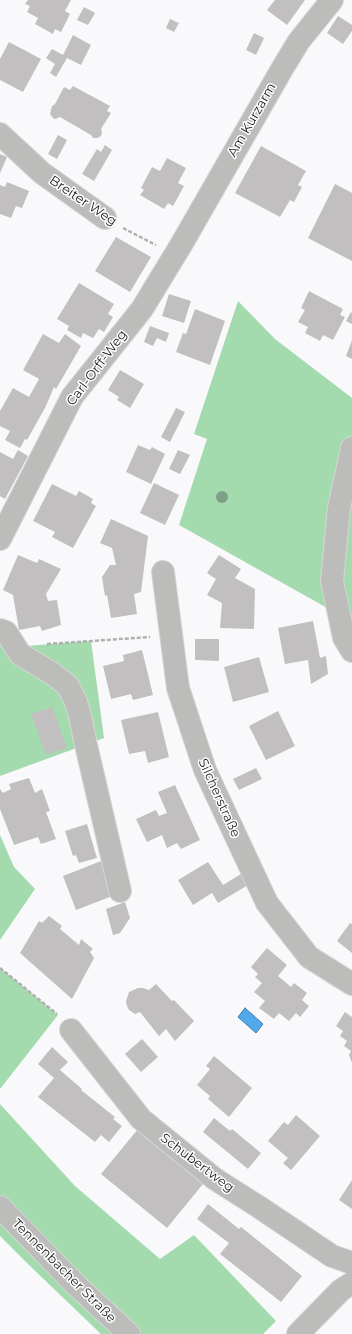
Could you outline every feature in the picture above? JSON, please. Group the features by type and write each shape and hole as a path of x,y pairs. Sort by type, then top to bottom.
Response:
{"street":[{"name":"Am Kurzarm","path":"178,250 299,41 332,0"},
{"name":"Breiter Weg","path":"0,134 42,173 105,218"},
{"name":"Carl-Orff-Weg","path":"0,539 72,397 142,309 178,250"},
{"path":"352,448 339,508 332,581 344,638 352,651"},
{"name":"Silcherstraße","path":"163,572 178,688 204,770 267,903 309,957 352,984"},
{"path":"0,630 6,632 17,650 68,686 76,702 120,891"},
{"name":"Schubertweg","path":"71,1030 140,1119 215,1179 332,1256 352,1263"},
{"name":"Tennenbacher Straße","path":"0,1207 76,1285 129,1334"},
{"path":"298,1334 341,1290 352,1283"}],"path":[{"name":"Breiter Weg","path":"105,218 178,250"},
{"path":"17,650 171,636"},
{"path":"0,968 58,1015 71,1030"}],"green space":[{"path":"238,301 275,339 352,398 352,629 329,609 179,525 207,439 194,434"},
{"path":"0,632 13,647 91,641 104,738 0,776"},
{"path":"0,835 14,867 35,889 0,940"},
{"path":"0,968 58,1015 0,1089"},
{"path":"0,1104 75,1186 160,1259 194,1235 276,1321 263,1334 101,1334 0,1236"}],"water":[{"path":"245,1008 263,1024 256,1033 238,1017"}],"building":[{"path":"28,0 71,0 65,11 70,14 61,32 55,29 53,34 35,24 38,18 27,12 30,6 25,4"},
{"path":"275,0 305,0 287,25 267,10"},
{"path":"84,7 95,13 88,25 77,20"},
{"path":"338,16 352,25 352,31 343,44 327,33"},
{"path":"170,19 179,23 174,32 166,28"},
{"path":"254,33 264,38 256,55 246,50"},
{"path":"73,35 91,45 81,65 67,58 56,77 50,73 55,64 46,58 52,49 63,55"},
{"path":"9,42 41,59 23,92 0,80 0,59"},
{"path":"73,86 110,106 107,111 111,113 101,129 101,136 93,138 91,135 60,117 55,119 50,114 52,106 55,104 64,87 70,90"},
{"path":"58,135 67,140 57,159 48,154"},
{"path":"105,145 112,150 94,181 82,174 97,149 101,152"},
{"path":"261,146 306,171 298,185 302,187 294,202 290,200 280,217 235,193"},
{"path":"0,154 7,157 0,173"},
{"path":"167,158 186,168 178,183 184,186 173,206 168,203 164,209 140,195 144,190 141,188 152,167 160,171"},
{"path":"7,182 29,191 22,208 16,206 11,218 0,214 0,185 5,187"},
{"path":"335,184 352,193 352,261 308,238"},
{"path":"116,237 151,257 130,292 95,271"},
{"path":"79,283 114,304 108,314 113,317 104,332 99,329 93,338 83,333 81,338 67,330 69,326 57,319"},
{"path":"309,291 343,309 340,315 345,317 333,340 323,335 320,341 305,333 308,327 298,322 305,310 301,308"},
{"path":"169,294 191,301 184,323 162,316"},
{"path":"195,309 225,321 210,365 176,352 183,333 186,334"},
{"path":"351,312 352,313 352,324 346,321"},
{"path":"150,326 169,333 166,342 157,338 153,346 144,342"},
{"path":"43,334 59,343 65,334 81,346 56,389 54,387 46,406 27,440 25,439 20,448 5,440 10,431 0,426 0,411 13,388 29,397 39,379 23,370"},
{"path":"352,340 352,359 346,356"},
{"path":"120,370 144,384 130,408 117,400 119,397 108,390"},
{"path":"176,408 185,412 170,442 161,437"},
{"path":"138,445 150,450 152,447 165,454 151,484 126,472"},
{"path":"18,450 28,456 5,499 0,496 0,452 13,459"},
{"path":"178,450 190,455 180,474 169,469"},
{"path":"154,483 179,495 165,525 140,513"},
{"path":"52,484 76,496 79,491 93,499 91,503 96,506 73,548 52,537 55,532 33,521"},
{"path":"111,519 148,536 141,592 134,594 137,614 111,618 102,577 110,565 116,565 112,548 100,543"},
{"path":"18,555 37,563 39,559 61,569 46,594 48,601 57,600 61,625 42,631 40,626 19,630 13,595 3,590"},
{"path":"219,555 241,569 235,578 255,589 254,629 220,628 222,603 207,595 216,579 207,573"},
{"path":"313,621 320,658 326,656 328,674 311,684 308,660 285,664 278,628"},
{"path":"195,639 219,639 219,661 195,660"},
{"path":"142,650 153,695 133,700 131,694 111,699 103,666 124,661 123,655"},
{"path":"259,657 269,692 233,702 224,667"},
{"path":"52,707 67,748 46,755 31,714"},
{"path":"278,711 295,746 266,760 249,726"},
{"path":"158,712 169,757 148,763 145,751 129,754 121,720"},
{"path":"256,768 262,779 239,790 233,779"},
{"path":"29,778 35,793 42,789 50,811 46,812 56,839 41,844 38,837 14,845 0,809 0,789 3,793 11,789 9,784"},
{"path":"175,785 200,840 181,849 177,843 167,848 162,835 147,842 136,819 156,810 159,816 167,813 158,792"},
{"path":"87,824 97,858 79,863 76,855 73,856 65,831"},
{"path":"101,861 115,895 76,910 63,876"},
{"path":"208,862 223,885 241,874 248,885 218,903 212,893 193,905 178,880"},
{"path":"125,902 130,918 120,933 113,935 106,909"},
{"path":"49,916 62,926 60,929 79,945 81,939 93,949 90,952 94,958 72,999 20,953 39,921 42,923"},
{"path":"350,923 352,924 352,953 337,941"},
{"path":"267,948 287,965 278,976 291,987 294,983 307,993 302,1000 309,1006 300,1017 296,1013 289,1021 279,1013 274,1019 259,1008 265,1001 254,992 262,983 255,977 258,974 251,967"},
{"path":"156,984 194,1021 175,1041 166,1029 159,1036 140,1012 135,1014 129,1010 127,1006 126,1001 129,992 138,988 149,990"},
{"path":"345,1012 352,1017 352,1063 349,1055 351,1051 344,1046 347,1041 340,1036 343,1031 336,1026"},
{"path":"142,1039 158,1057 141,1072 125,1054"},
{"path":"52,1047 68,1062 60,1070 82,1089 81,1090 115,1117 113,1119 122,1126 109,1142 101,1135 95,1142 38,1097 54,1078 38,1064"},
{"path":"214,1056 252,1088 229,1117 208,1099 210,1096 197,1085 210,1069 206,1066"},
{"path":"296,1115 320,1136 291,1170 283,1163 288,1158 268,1141 284,1122 288,1125"},
{"path":"214,1118 230,1131 232,1129 261,1153 248,1169 203,1132"},
{"path":"138,1129 203,1184 167,1228 101,1174"},
{"path":"352,1180 352,1209 339,1200"},
{"path":"208,1204 239,1229 241,1227 302,1276 281,1302 220,1254 229,1243 197,1219"}]}
